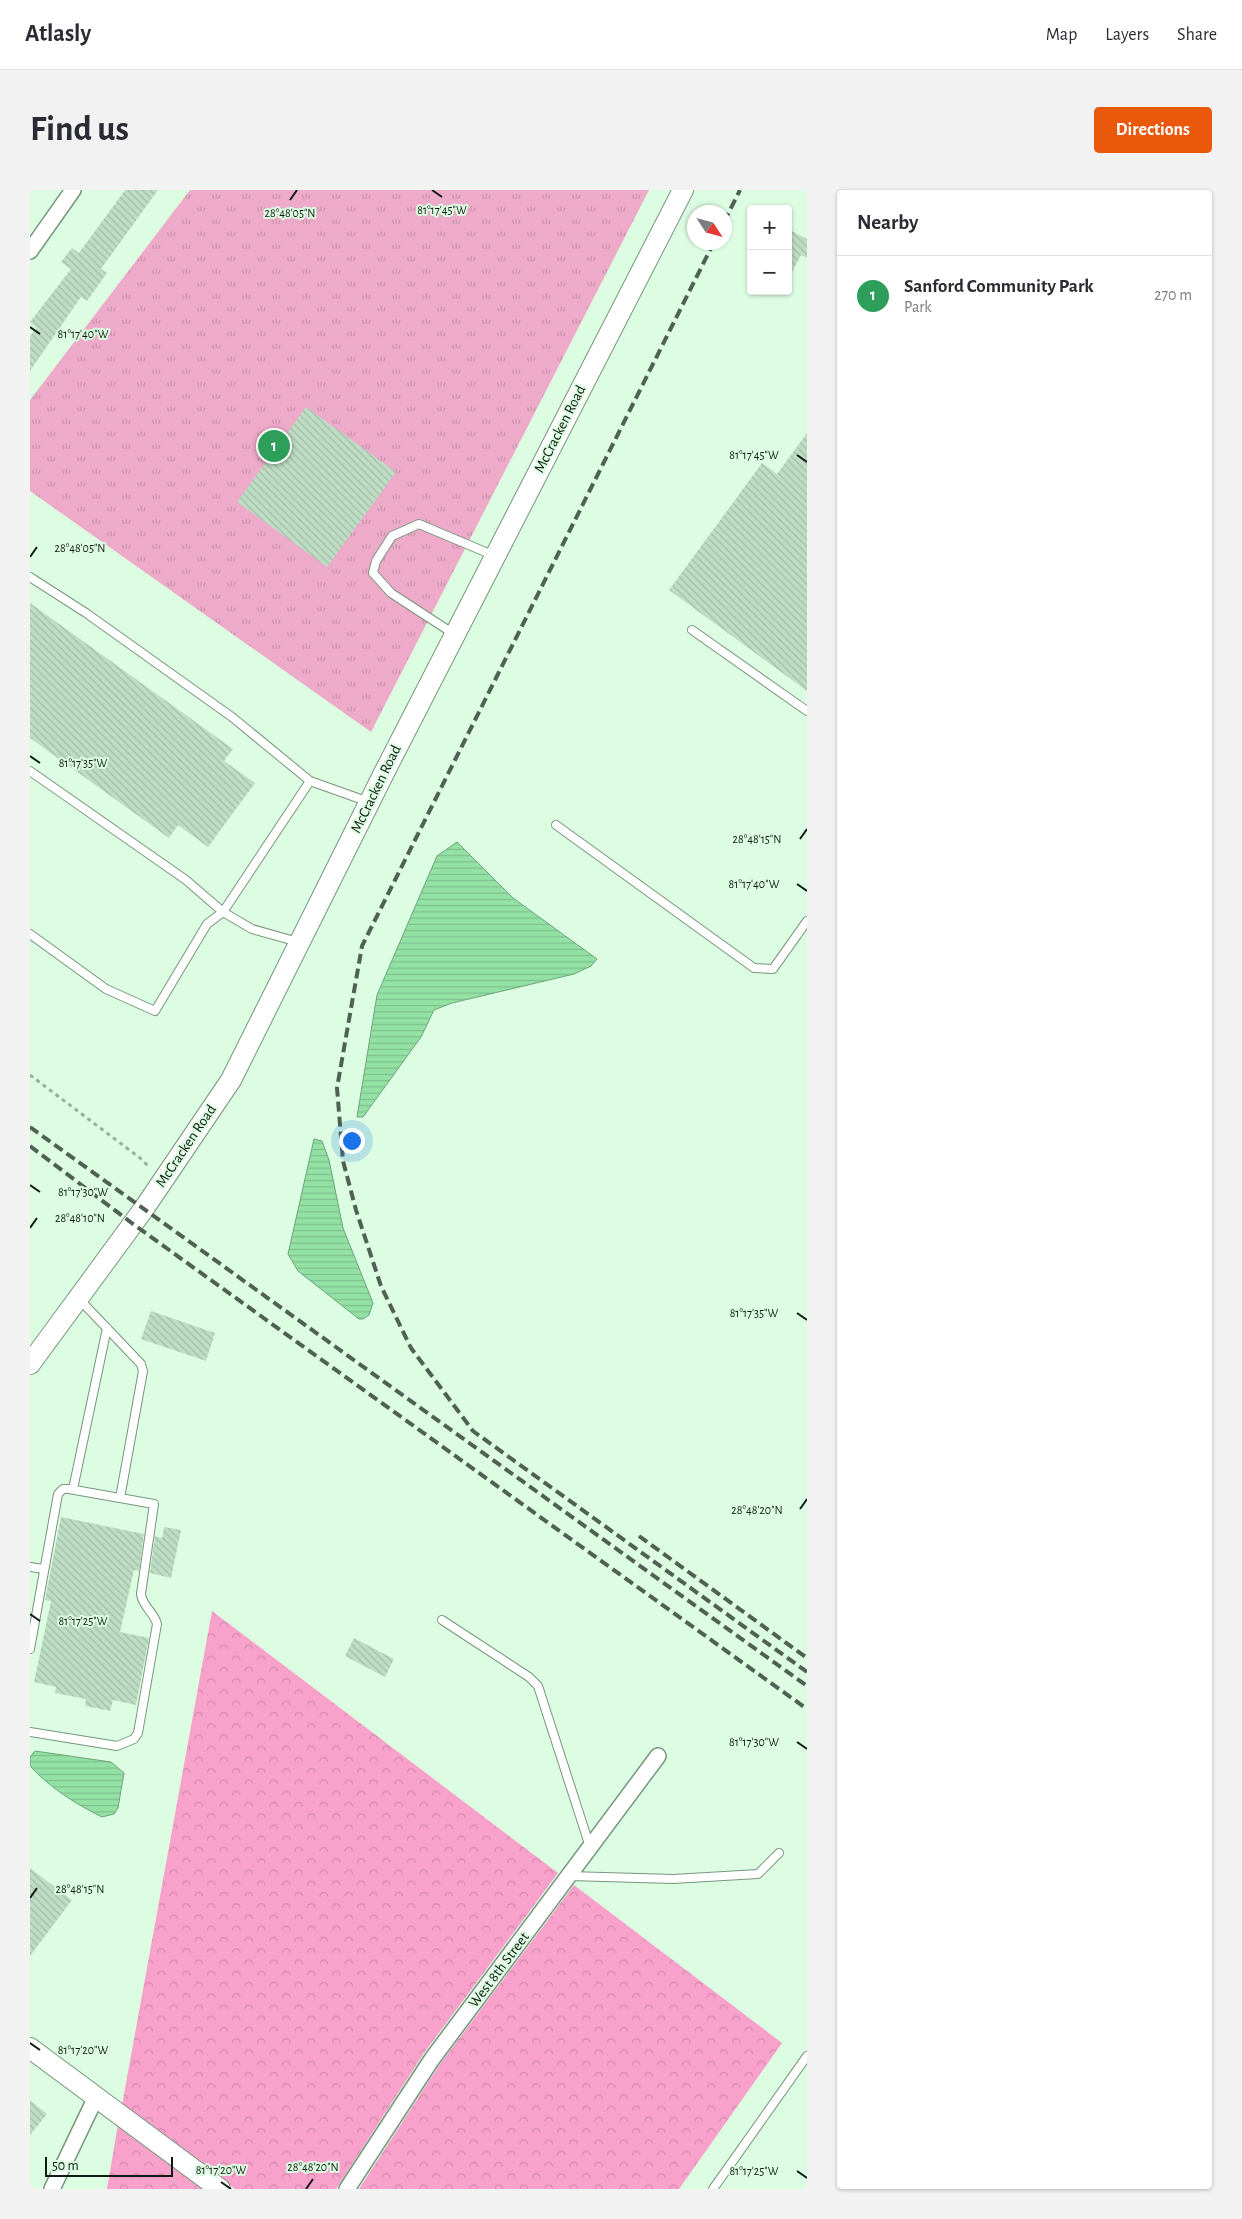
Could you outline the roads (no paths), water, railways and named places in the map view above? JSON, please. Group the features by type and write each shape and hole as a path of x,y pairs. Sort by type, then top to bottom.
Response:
{"street":[{"path":"30,250 73,190"},
{"name":"McCracken Road","path":"30,1364 163,1181 231,1080 454,634 682,190"},
{"name":"West 8th Street","path":"347,2189 432,2059 658,1756"},
{"path":"30,2048 220,2189"},
{"path":"52,2189 96,2097"}],"lane":[{"path":"454,634 391,594 373,572 376,561 392,536 419,524 495,556"},
{"path":"30,577 86,613 232,718 310,781 369,802"},
{"path":"692,630 807,711"},
{"path":"30,771 186,880 223,912 252,929 300,943"},
{"path":"30,934 106,988 155,1011 207,924 223,912 310,781"},
{"path":"556,825 754,968 773,968 807,921"},
{"path":"78,1298 142,1364 143,1371 120,1498"},
{"path":"73,1489 107,1328"},
{"path":"30,1649 58,1494 64,1489 73,1489 154,1504 141,1600 156,1619 156,1624 138,1733 134,1739 117,1746 30,1732"},
{"path":"30,1567 44,1569"},
{"path":"442,1620 529,1676 538,1686 590,1847"},
{"path":"569,1876 673,1879 758,1874 779,1853"},
{"path":"713,2189 807,2056"}],"railway":[{"path":"732,206 740,190"},
{"path":"710,250 362,946 337,1088 343,1161 356,1210 381,1286 411,1348 473,1431 807,1672"},
{"path":"30,1127 807,1686"},
{"path":"30,1146 133,1224 807,1709"},
{"path":"639,1536 807,1658"}],"place":[{"name":"Sanford Community Park","path":"274,446"}]}
